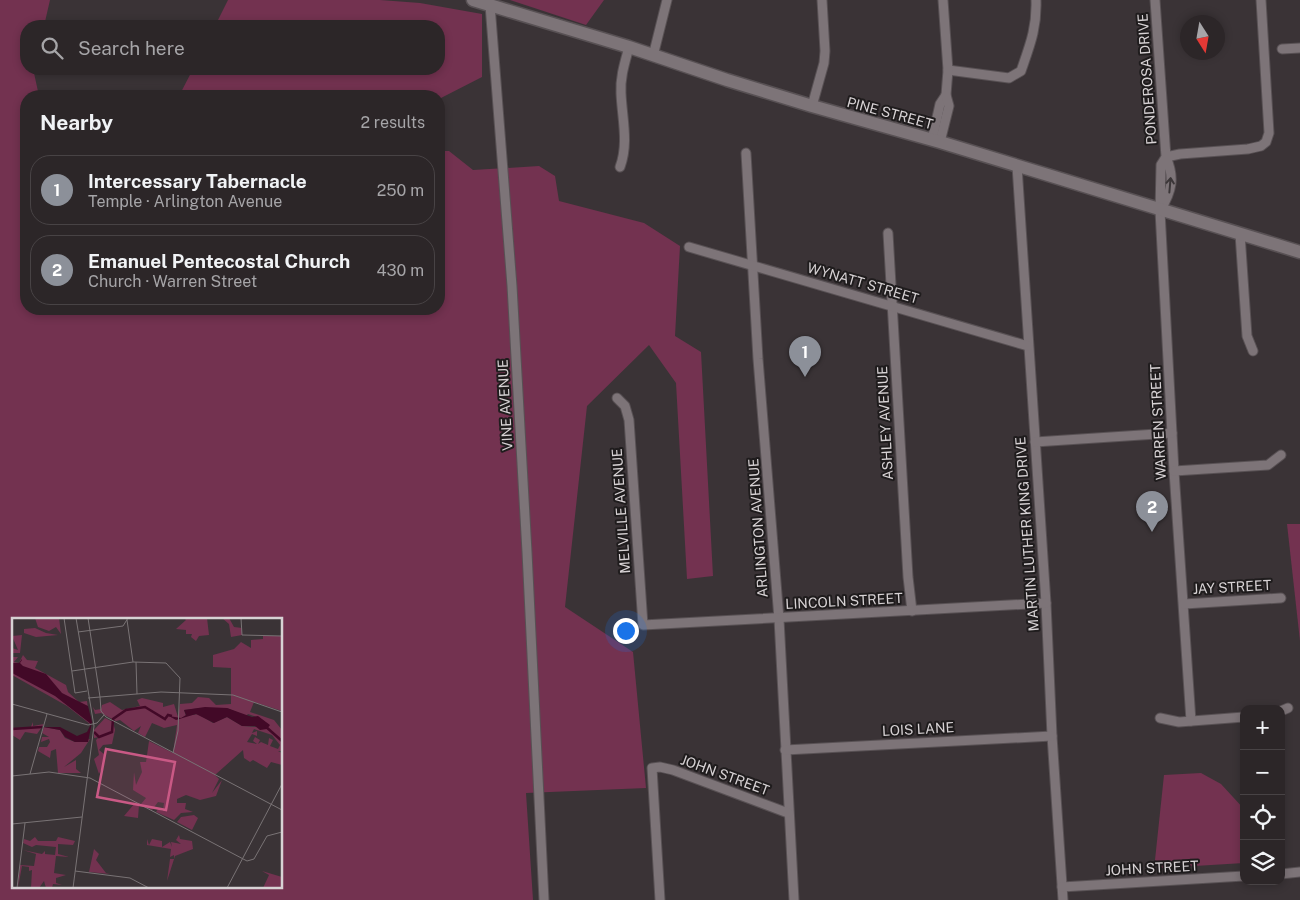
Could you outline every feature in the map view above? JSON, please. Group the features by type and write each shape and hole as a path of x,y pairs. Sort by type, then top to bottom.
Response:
{"street":[{"name":"PINE STREET","path":"473,0 629,47 812,106 936,141 1160,211 1300,252"},
{"path":"653,56 667,0"},
{"path":"812,106 824,63 822,0"},
{"path":"936,141 949,106 946,96 948,70 943,0"},
{"path":"948,70 1008,78 1021,70 1037,18 1036,0"},
{"name":"PONDEROSA DRIVE","path":"1156,0 1166,156 1161,165 1160,211"},
{"name":"PONDEROSA DRIVE","path":"1166,156 1248,149 1261,146 1266,142 1269,133 1261,0"},
{"name":"VINE AVENUE","path":"490,5 512,286 528,552 544,900"},
{"path":"620,167 624,158 625,144 621,78 629,47"},
{"path":"1282,49 1300,48"},
{"name":"ARLINGTON AVENUE","path":"746,153 758,359 779,619 794,900"},
{"name":"MARTIN LUTHER KING DRIVE","path":"1017,166 1046,603 1052,736 1063,900"},
{"name":"WARREN STREET","path":"1160,211 1174,471 1191,721"},
{"name":"ASHLEY AVENUE","path":"888,233 908,577 912,611"},
{"path":"1240,234 1247,336 1253,351"},
{"name":"WYNATT STREET","path":"689,246 1028,346"},
{"name":"MELVILLE AVENUE","path":"617,398 625,406 629,420 643,626"},
{"path":"1035,442 1172,433"},
{"path":"1174,471 1268,465 1281,455"},
{"name":"JAY STREET","path":"1184,604 1281,598"},
{"name":"LINCOLN STREET","path":"643,626 1046,603"},
{"path":"1160,718 1179,722 1240,717"},
{"name":"LOIS LANE","path":"785,750 1052,736"},
{"name":"JOHN STREET","path":"660,900 652,768 660,767 673,770 788,813"},
{"path":"1285,874 1300,872"},
{"name":"JOHN STREET","path":"1062,887 1240,876"}],"shaded area":[{"path":"0,0 50,0 45,20 20,20 20,75 34,75 38,90 20,90 20,315 445,315 445,151 449,151 473,170 539,166 555,176 559,201 644,223 680,246 675,336 701,352 713,576 687,579 676,383 649,345 587,406 565,607 633,652 646,788 526,793 533,900 0,900"},
{"path":"228,0 380,0 420,3 482,14 482,77 445,96 445,90 182,90 190,75 445,75 445,20 218,20"},
{"path":"510,0 604,0 586,25"},
{"path":"1287,524 1300,524 1300,641"},
{"path":"1201,773 1221,784 1240,805 1240,863 1162,868 1155,860 1164,775"}],"place":[{"name":"Intercessary Tabernacle","path":"805,377"},
{"name":"Emanuel Pentecostal Church","path":"1152,532"}]}
